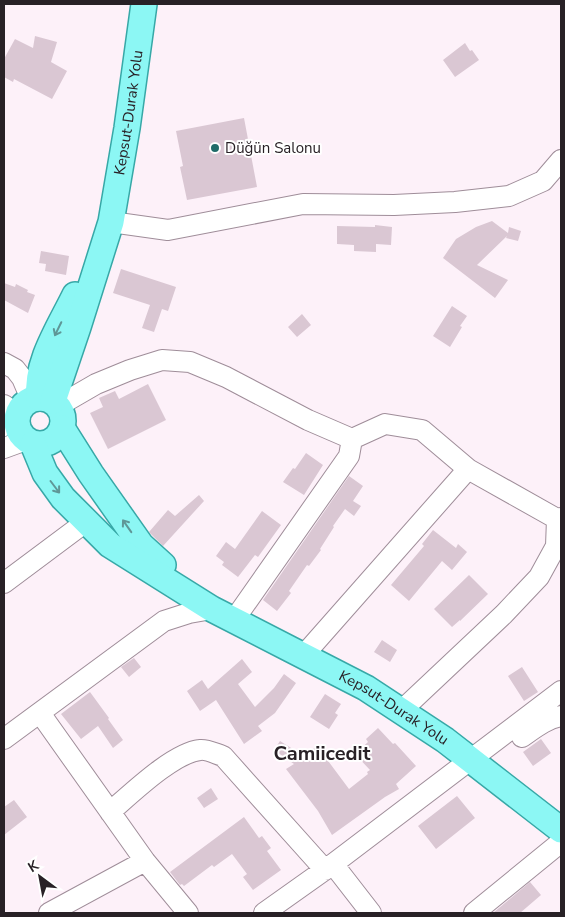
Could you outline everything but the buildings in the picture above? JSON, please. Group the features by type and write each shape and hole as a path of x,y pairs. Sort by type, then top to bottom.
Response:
{"main road":[{"name":"Kepsut-Durak Yolu","path":"144,4 127,128 111,222 44,360 39,377 38,390 29,419 45,473 63,498 110,545 212,608 366,688 445,740 561,830"},
{"name":"Kepsut-Durak Yolu","path":"29,419 91,474 141,545 212,608"}],"street":[{"path":"111,222 168,230 303,204 394,206 509,196 543,181 561,160"},
{"path":"4,363 15,369 22,378 29,419 96,384 130,370 162,360 190,362 226,377 308,420 352,439 385,424 422,430 468,469 559,518 556,546 539,577 504,614 401,711"},
{"path":"234,620 349,456 352,439"},
{"path":"303,656 468,469"},
{"path":"4,583 86,521"},
{"path":"4,739 164,621 212,608"},
{"path":"476,764 561,691"},
{"path":"40,713 145,861 188,913"},
{"path":"264,913 476,764 550,718 561,716"},
{"path":"110,812 160,770 185,754 202,750 223,756 371,913"},
{"path":"474,913 561,842"},
{"path":"49,913 145,861"}],"place":[{"name":"Düğün Salonu","path":"215,148"}],"district":[{"name":"Camiicedit","path":"322,753"}]}
